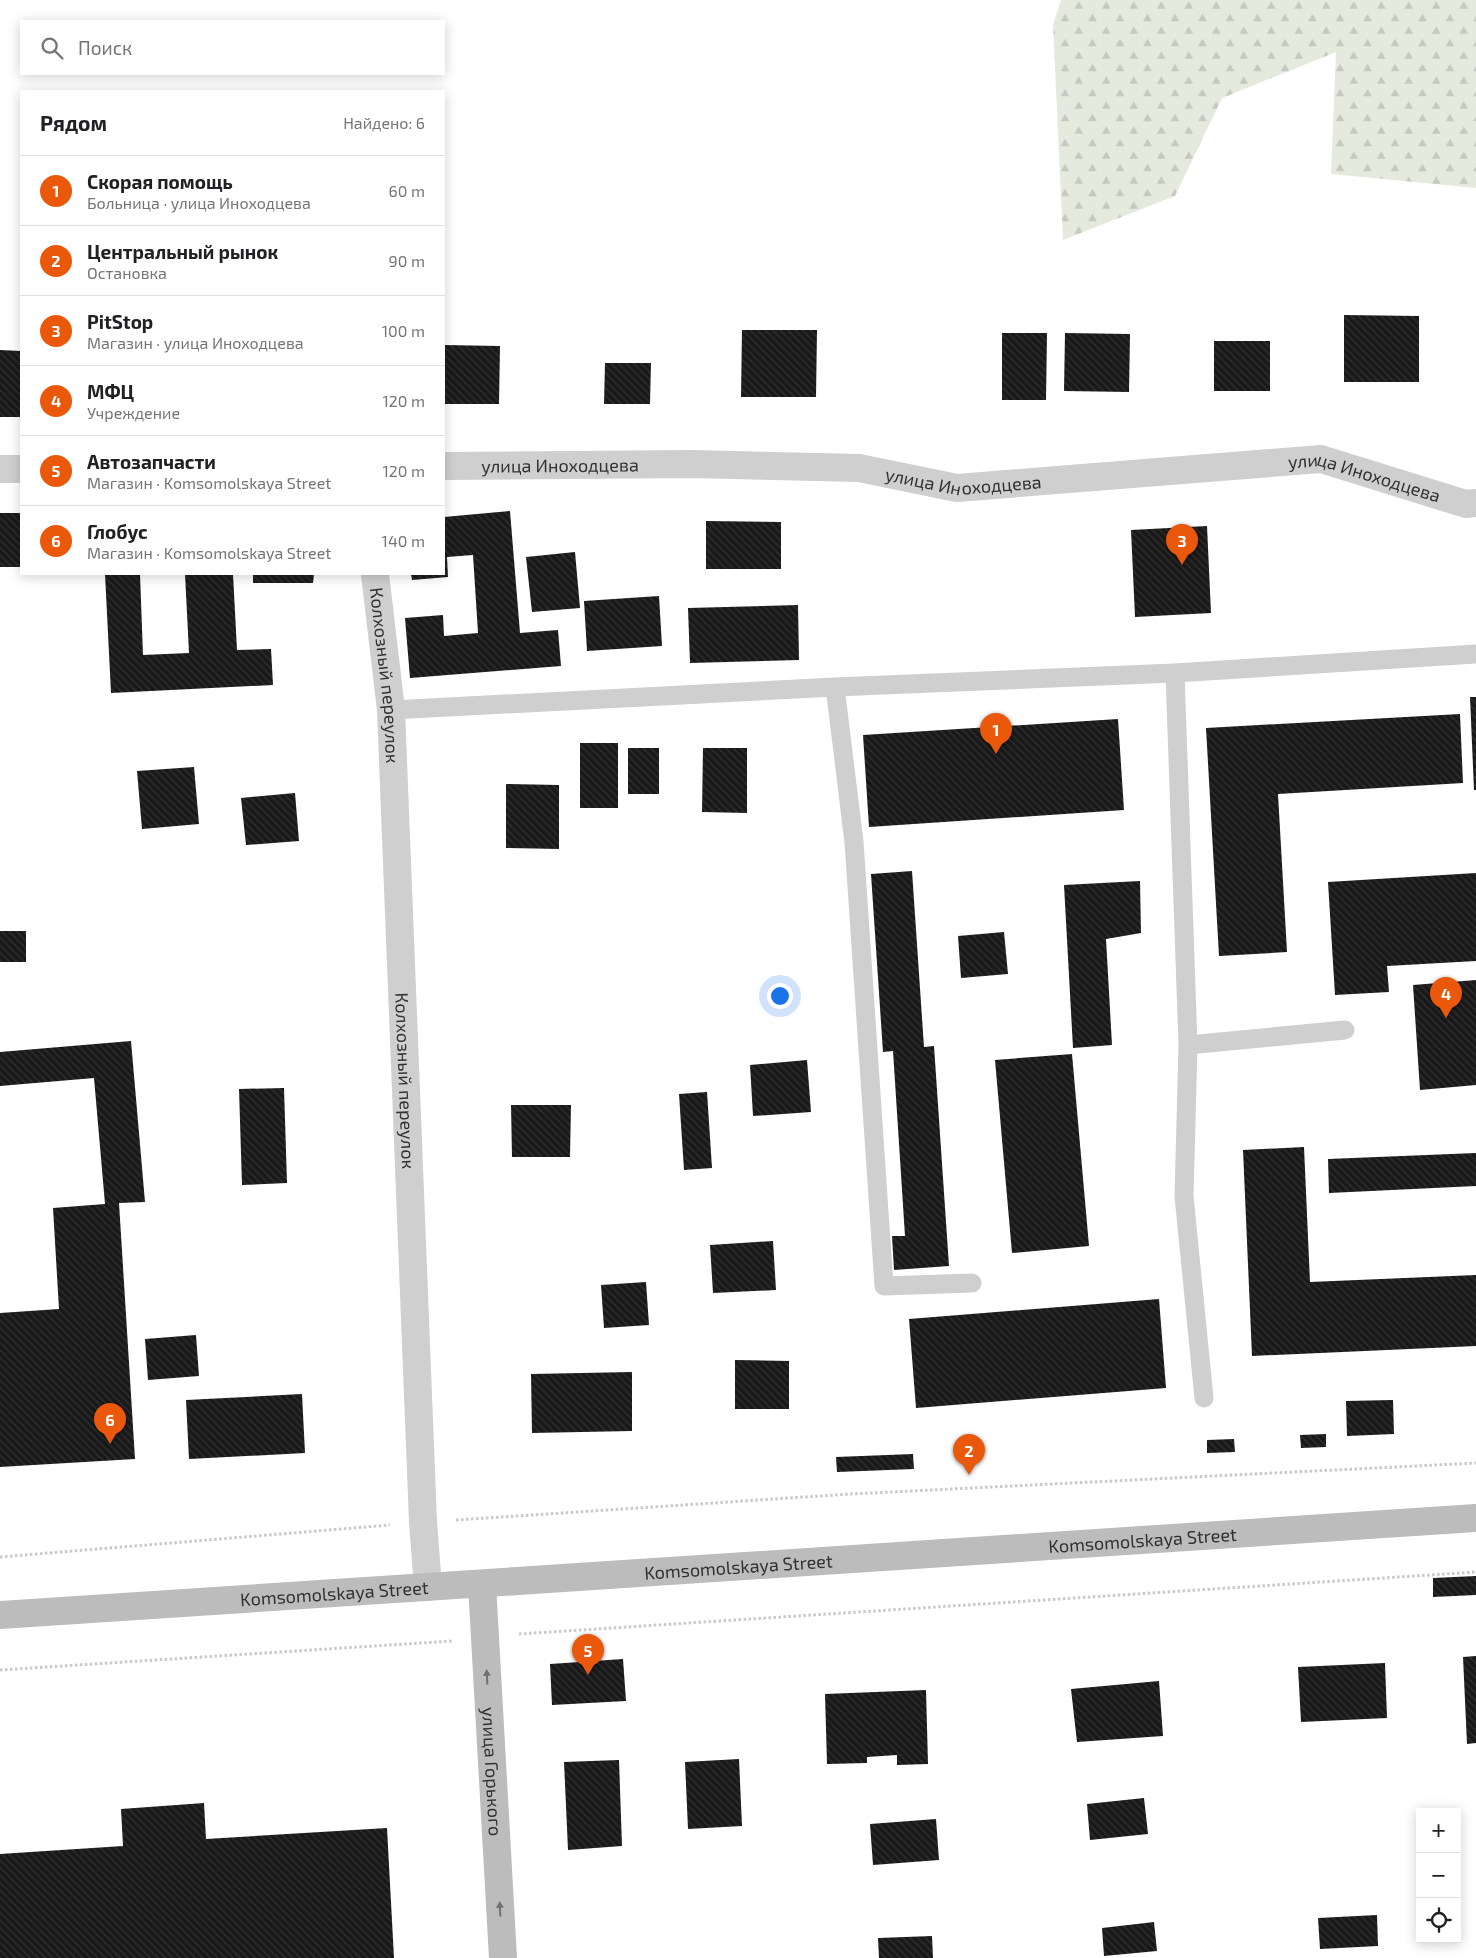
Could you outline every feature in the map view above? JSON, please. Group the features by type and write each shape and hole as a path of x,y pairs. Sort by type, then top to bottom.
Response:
{"main road":[{"name":"Komsomolskaya Street","path":"0,1615 1476,1518"},
{"name":"улица Горького","path":"482,1584 503,1958"}],"street":[{"name":"улица Иноходцева","path":"445,466 692,464 859,468 957,488 1321,459 1466,504 1476,503"},
{"path":"0,469 20,468"},
{"name":"Колхозный переулок","path":"375,575 391,710 423,1522 428,1587"}],"lane":[{"path":"391,710 835,687 1175,673 1476,654"},
{"path":"1175,673 1188,1045 1184,1196 1204,1398"},
{"path":"835,687 854,842 884,1286 972,1283"},
{"path":"1188,1045 1345,1030"}],"path":[{"path":"0,1557 423,1522 860,1494 1476,1463"},
{"path":"0,1670 1476,1572"}],"green space":[{"path":"1061,0 1476,0 1476,188 1331,174 1336,52 1222,98 1175,196 1063,240 1053,25"}],"building":[{"path":"1344,315 1419,316 1419,382 1344,382"},
{"path":"742,330 817,330 816,397 741,397"},
{"path":"1002,333 1047,333 1046,400 1002,400"},
{"path":"1065,333 1130,334 1129,392 1064,391"},
{"path":"1214,341 1270,341 1270,391 1214,391"},
{"path":"445,345 500,346 499,404 445,404"},
{"path":"0,350 20,351 20,417 0,417"},
{"path":"605,363 651,363 650,404 604,404"},
{"path":"510,511 520,633 558,630 561,666 410,678 405,618 443,615 444,636 478,633 473,555 447,557 448,577 412,580 411,575 445,575 445,517"},
{"path":"0,513 20,513 20,567 0,567"},
{"path":"706,521 781,522 781,569 706,569"},
{"path":"1207,526 1211,613 1135,617 1131,530"},
{"path":"575,552 580,608 532,612 526,557"},
{"path":"105,575 140,575 143,655 189,653 185,575 233,575 237,650 271,649 273,685 111,693"},
{"path":"253,575 314,575 313,583 253,583"},
{"path":"659,596 662,646 587,651 584,601"},
{"path":"798,605 799,660 690,663 688,608"},
{"path":"1470,697 1476,697 1476,790 1474,790"},
{"path":"1460,714 1463,783 1278,794 1287,952 1219,956 1206,728"},
{"path":"1118,719 1124,810 869,827 863,735"},
{"path":"580,743 618,743 618,808 580,808"},
{"path":"628,748 659,748 659,794 628,794"},
{"path":"703,748 747,748 747,813 702,812"},
{"path":"194,767 199,824 142,829 137,771"},
{"path":"506,784 559,785 559,849 506,848"},
{"path":"295,793 299,841 246,845 241,798"},
{"path":"912,871 924,1047 934,1046 949,1266 894,1270 892,1236 905,1236 893,1051 883,1052 871,874"},
{"path":"1476,873 1476,961 1387,966 1389,992 1335,995 1328,882"},
{"path":"1140,881 1141,933 1106,939 1112,1045 1073,1048 1064,885"},
{"path":"0,931 26,931 26,962 0,962"},
{"path":"1004,932 1008,974 961,978 958,936"},
{"path":"1476,980 1476,1085 1420,1090 1413,985"},
{"path":"131,1041 145,1202 119,1203 135,1459 0,1467 0,1313 59,1309 53,1208 105,1204 94,1078 0,1086 0,1052"},
{"path":"1072,1054 1089,1246 1012,1253 995,1060"},
{"path":"807,1060 811,1112 753,1116 750,1065"},
{"path":"284,1088 287,1183 242,1185 239,1089"},
{"path":"707,1092 712,1168 684,1170 679,1094"},
{"path":"511,1105 571,1105 570,1157 512,1157"},
{"path":"1304,1147 1310,1282 1476,1275 1476,1346 1252,1356 1243,1150"},
{"path":"1476,1153 1476,1186 1329,1193 1328,1159"},
{"path":"773,1241 776,1290 713,1293 710,1245"},
{"path":"646,1282 649,1325 604,1328 601,1285"},
{"path":"1159,1299 1166,1388 916,1408 909,1319"},
{"path":"196,1335 199,1376 148,1380 145,1339"},
{"path":"735,1360 789,1361 789,1409 735,1409"},
{"path":"632,1372 632,1431 532,1433 531,1374"},
{"path":"302,1394 305,1453 189,1459 186,1400"},
{"path":"1393,1400 1394,1434 1347,1436 1346,1401"},
{"path":"1326,1434 1326,1447 1301,1448 1300,1435"},
{"path":"1234,1439 1235,1452 1207,1453 1207,1440"},
{"path":"913,1454 914,1469 837,1472 836,1457"},
{"path":"1476,1576 1476,1595 1433,1597 1433,1578"},
{"path":"1476,1656 1476,1743 1467,1744 1463,1657"},
{"path":"623,1659 626,1701 552,1705 550,1664"},
{"path":"1385,1663 1387,1718 1301,1722 1298,1667"},
{"path":"1159,1681 1163,1736 1077,1742 1071,1689"},
{"path":"926,1690 928,1764 897,1765 897,1755 867,1757 867,1763 827,1764 825,1694"},
{"path":"739,1759 742,1826 688,1829 685,1762"},
{"path":"619,1760 622,1846 568,1850 564,1762"},
{"path":"1144,1798 1148,1834 1090,1840 1087,1804"},
{"path":"204,1803 206,1839 387,1828 394,1958 0,1958 0,1854 123,1846 121,1809"},
{"path":"936,1819 939,1860 873,1865 870,1824"},
{"path":"1377,1915 1378,1946 1320,1949 1318,1918"},
{"path":"1154,1922 1157,1951 1104,1956 1102,1928"},
{"path":"932,1936 933,1958 879,1958 878,1938"}],"place":[{"name":"PitStop","path":"1182,565"},
{"name":"Скорая помощь","path":"996,754"},
{"name":"МФЦ","path":"1446,1018"},
{"name":"Глобус","path":"110,1444"},
{"name":"Центральный рынок","path":"969,1475"},
{"name":"Автозапчасти","path":"588,1675"}]}
